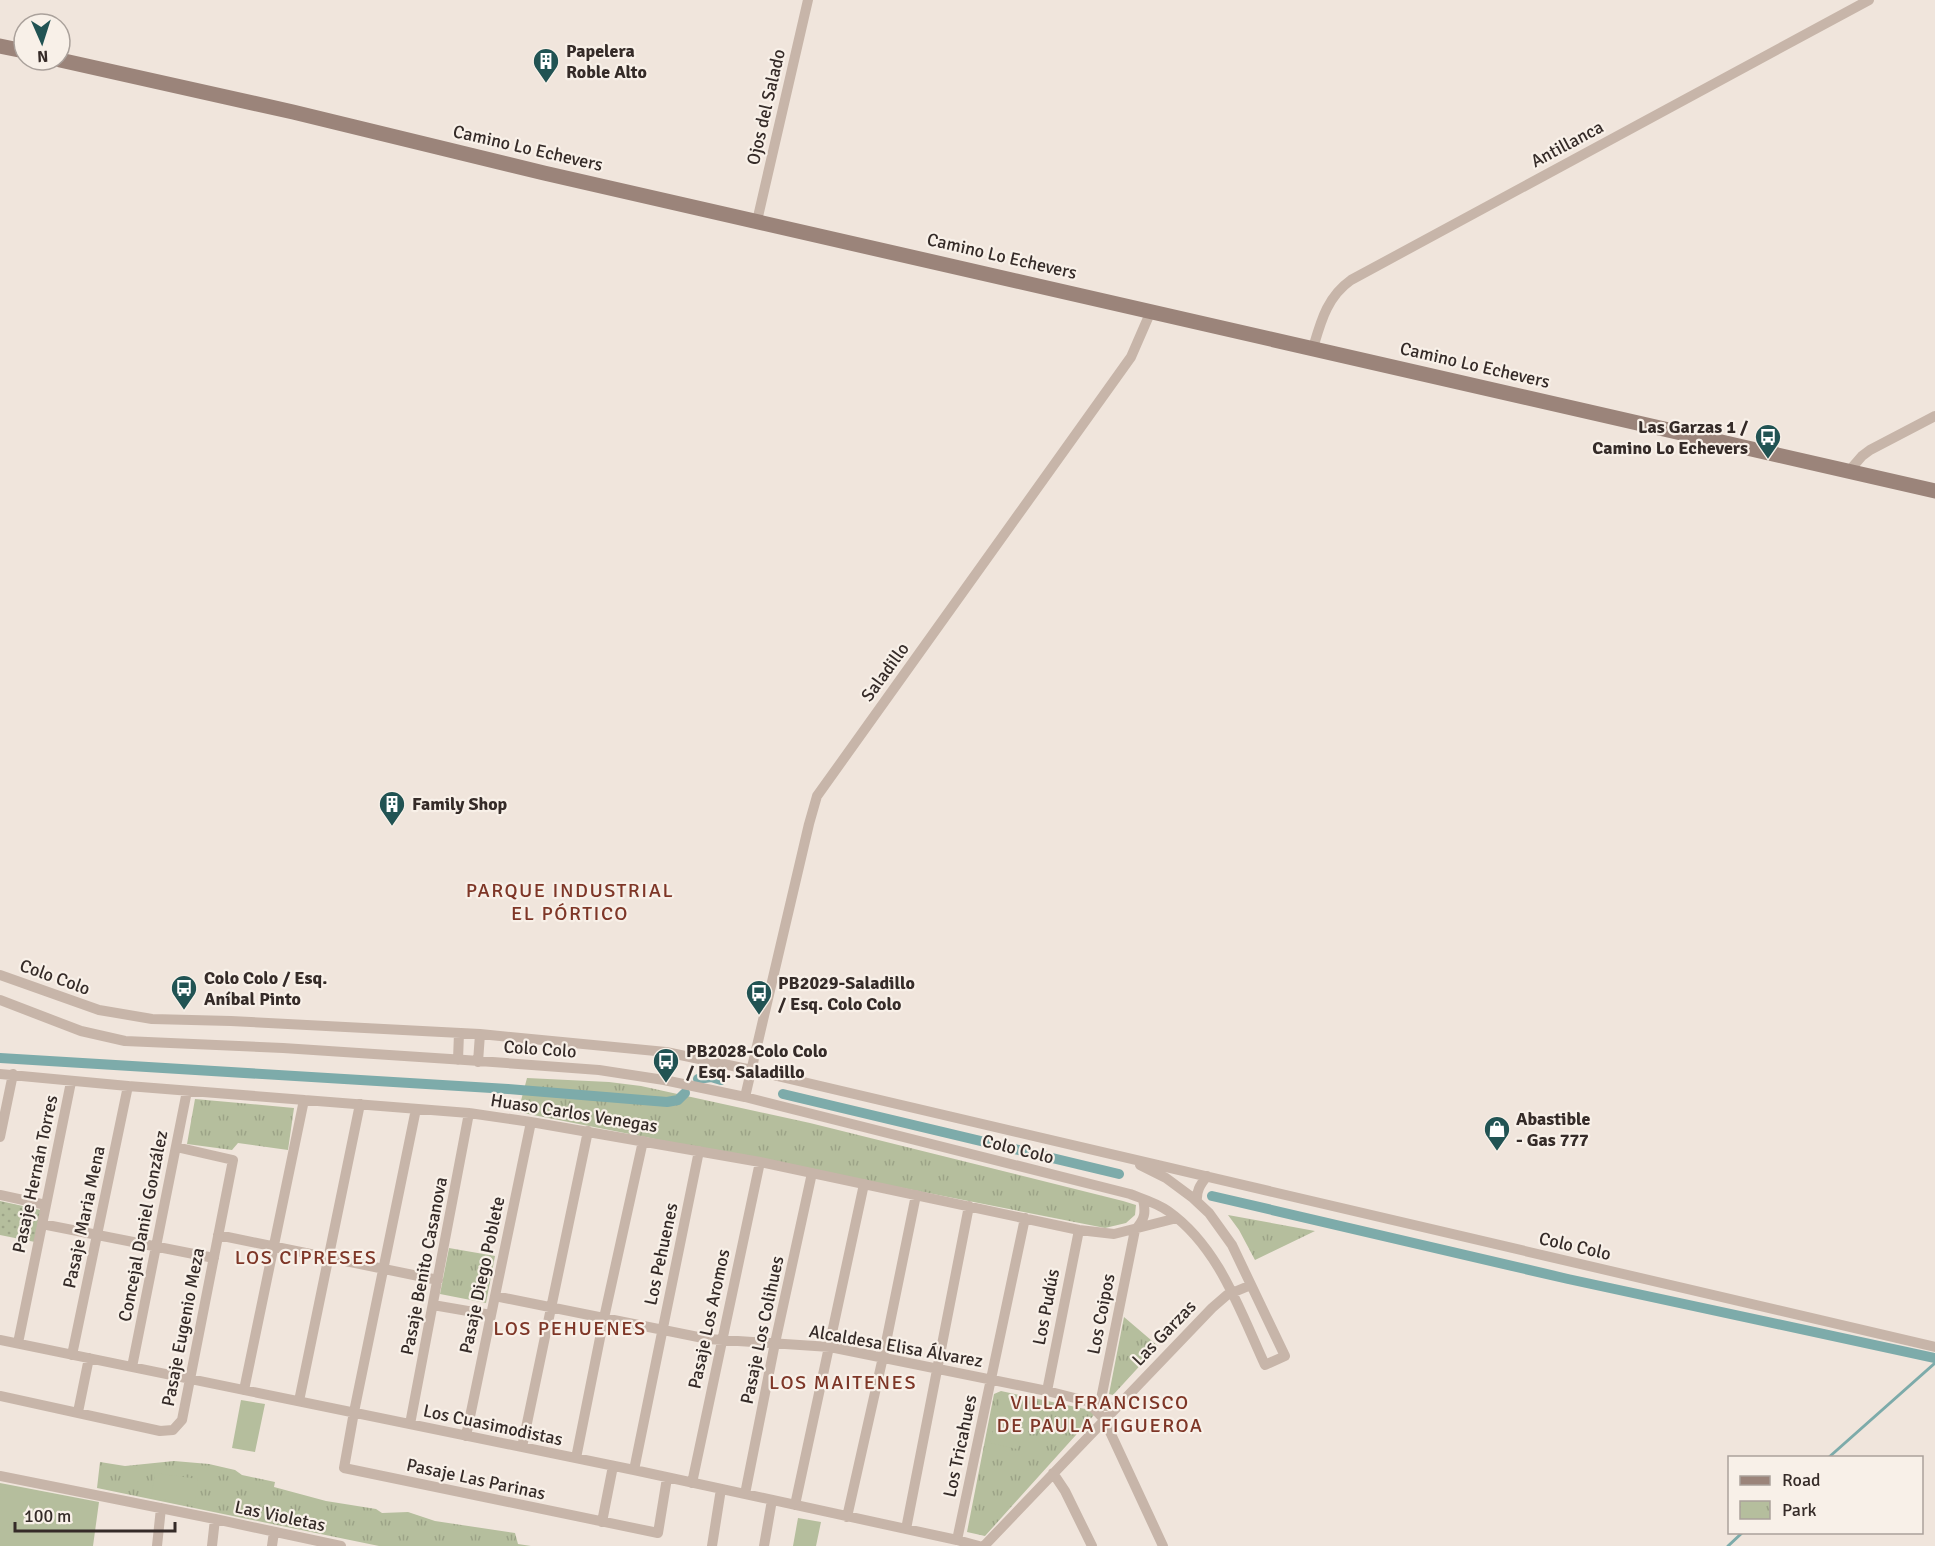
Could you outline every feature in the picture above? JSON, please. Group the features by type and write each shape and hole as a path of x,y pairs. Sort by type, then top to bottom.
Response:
{"main road":[{"name":"Camino Lo Echevers","path":"72,63 1935,491"}],"street":[{"name":"Ojos del Salado","path":"757,220 808,0"},
{"name":"Antillanca","path":"1313,348 1324,311 1335,294 1351,280 1869,0"},
{"name":"Saladillo","path":"745,1097 817,796 1131,357 1151,311"},
{"path":"1849,471 1870,450 1935,416"},
{"name":"Colo Colo","path":"0,975 99,1010 152,1019 480,1034 666,1052 1122,1156 1935,1347"},
{"name":"Colo Colo","path":"0,1000 81,1031 125,1041 283,1048 599,1070 664,1080 745,1097 1143,1199 1177,1218 1202,1242 1232,1293 1265,1365 1285,1356 1226,1235 1209,1213 1166,1178 1122,1156"},
{"path":"458,1060 459,1033"},
{"name":"Colo Colo","path":"478,1062 480,1034"},
{"name":"Huaso Carlos Venegas","path":"0,1074 71,1082 469,1113 588,1131 760,1162 1079,1230 1114,1234 1177,1218"},
{"path":"0,1137 13,1074"},
{"name":"Pasaje Hernán Torres","path":"18,1343 71,1082"},
{"name":"Pasaje Maria Mena","path":"72,1354 128,1086"},
{"name":"Concejal Daniel González","path":"132,1367 186,1091"},
{"path":"244,1390 304,1100"},
{"path":"299,1401 360,1104"},
{"path":"354,1413 416,1109"},
{"name":"Pasaje Benito Casanova","path":"410,1424 469,1113"},
{"name":"Pasaje Diego Poblete","path":"466,1436 531,1122"},
{"path":"522,1447 588,1131"},
{"path":"576,1458 604,1318 644,1141"},
{"name":"Pasaje Eugenio Meza","path":"0,1396 160,1431 173,1430 182,1420 234,1160 176,1147"},
{"name":"Los Pehuenes","path":"634,1470 699,1151"},
{"name":"Pasaje Los Aromos","path":"692,1483 760,1162"},
{"name":"Pasaje Los Colihues","path":"745,1494 812,1173"},
{"path":"1197,1202 1196,1195 1199,1186 1207,1176"},
{"path":"795,1505 864,1184"},
{"path":"847,1516 916,1195"},
{"path":"0,1196 46,1205"},
{"path":"1135,1230 1144,1220 1143,1199"},
{"path":"906,1529 969,1206"},
{"name":"Los Tricahues","path":"957,1540 1025,1218"},
{"path":"42,1224 214,1258"},
{"name":"Los Pudús","path":"1047,1391 1079,1230"},
{"name":"Los Coipos","path":"1100,1404 1135,1230"},
{"path":"218,1235 438,1280"},
{"name":"Las Garzas","path":"984,1546 1221,1299 1251,1285"},
{"name":"Alcaldesa Elisa Álvarez","path":"495,1296 721,1340 830,1347 1047,1391 1114,1408"},
{"path":"433,1305 490,1315"},
{"name":"Los Cuasimodistas","path":"0,1340 634,1470 978,1546"},
{"path":"78,1412 88,1358"},
{"path":"1088,1401 1104,1419 1163,1546"},
{"name":"Pasaje Las Parinas","path":"354,1413 344,1468 602,1522 658,1533 667,1478"},
{"path":"602,1522 613,1466"},
{"path":"1053,1473 1061,1484 1092,1546"},
{"name":"Las Violetas","path":"0,1476 335,1545"},
{"path":"712,1546 721,1489"},
{"path":"764,1546 772,1500"},
{"path":"157,1546 161,1508"},
{"path":"212,1546 215,1519"},
{"path":"272,1546 274,1532"}],"green space":[{"path":"527,1078 641,1086 810,1123 1123,1201 1136,1205 1135,1215 1126,1223 1105,1228 518,1112"},
{"path":"195,1099 294,1108 288,1150 238,1143 232,1150 187,1144"},
{"path":"0,1201 41,1210 35,1242 0,1235"},
{"path":"1228,1215 1315,1231 1255,1260"},
{"path":"449,1248 495,1256 486,1303 440,1294"},
{"path":"1124,1317 1158,1346 1113,1395 1109,1394"},
{"path":"1001,1391 1090,1410 1094,1415 985,1536 967,1532 994,1394"},
{"path":"1001,1396 1027,1402 1017,1449 990,1443"},
{"path":"241,1400 265,1404 255,1452 232,1448"},
{"path":"174,1461 209,1464 235,1470 242,1475 275,1482 274,1487 326,1501 376,1509 382,1513 408,1512 435,1521 515,1533 518,1544 531,1546 379,1546 97,1488 100,1462 125,1466"},
{"path":"155,1473 198,1479 195,1504 151,1498"},
{"path":"0,1483 99,1502 93,1546 0,1546"},
{"path":"798,1518 821,1522 816,1546 793,1546"}],"waterway":[{"path":"0,1058 508,1089 667,1102 678,1100 685,1093"},
{"path":"698,1079 711,1077 721,1080"},
{"path":"783,1094 1119,1174"},
{"path":"1212,1196 1568,1279 1935,1358"},
{"path":"1830,1456 1935,1363"},
{"path":"1728,1546 1741,1534"}],"place":[{"name":"Papelera Roble Alto","path":"546,84"},
{"name":"Las Garzas 1 / Camino Lo Echevers","path":"1768,460"},
{"name":"Family Shop","path":"392,827"},
{"name":"Colo Colo / Esq. Aníbal Pinto","path":"184,1011"},
{"name":"PB2029-Saladillo / Esq. Colo Colo","path":"759,1016"},
{"name":"PB2028-Colo Colo / Esq. Saladillo","path":"666,1084"},
{"name":"Abastible - Gas 777","path":"1497,1152"}],"district":[{"name":"PARQUE INDUSTRIAL EL PÓRTICO","path":"570,902"},
{"name":"LOS CIPRESES","path":"306,1257"},
{"name":"LOS PEHUENES","path":"570,1328"},
{"name":"LOS MAITENES","path":"843,1382"},
{"name":"VILLA FRANCISCO DE PAULA FIGUEROA","path":"1100,1414"}]}
